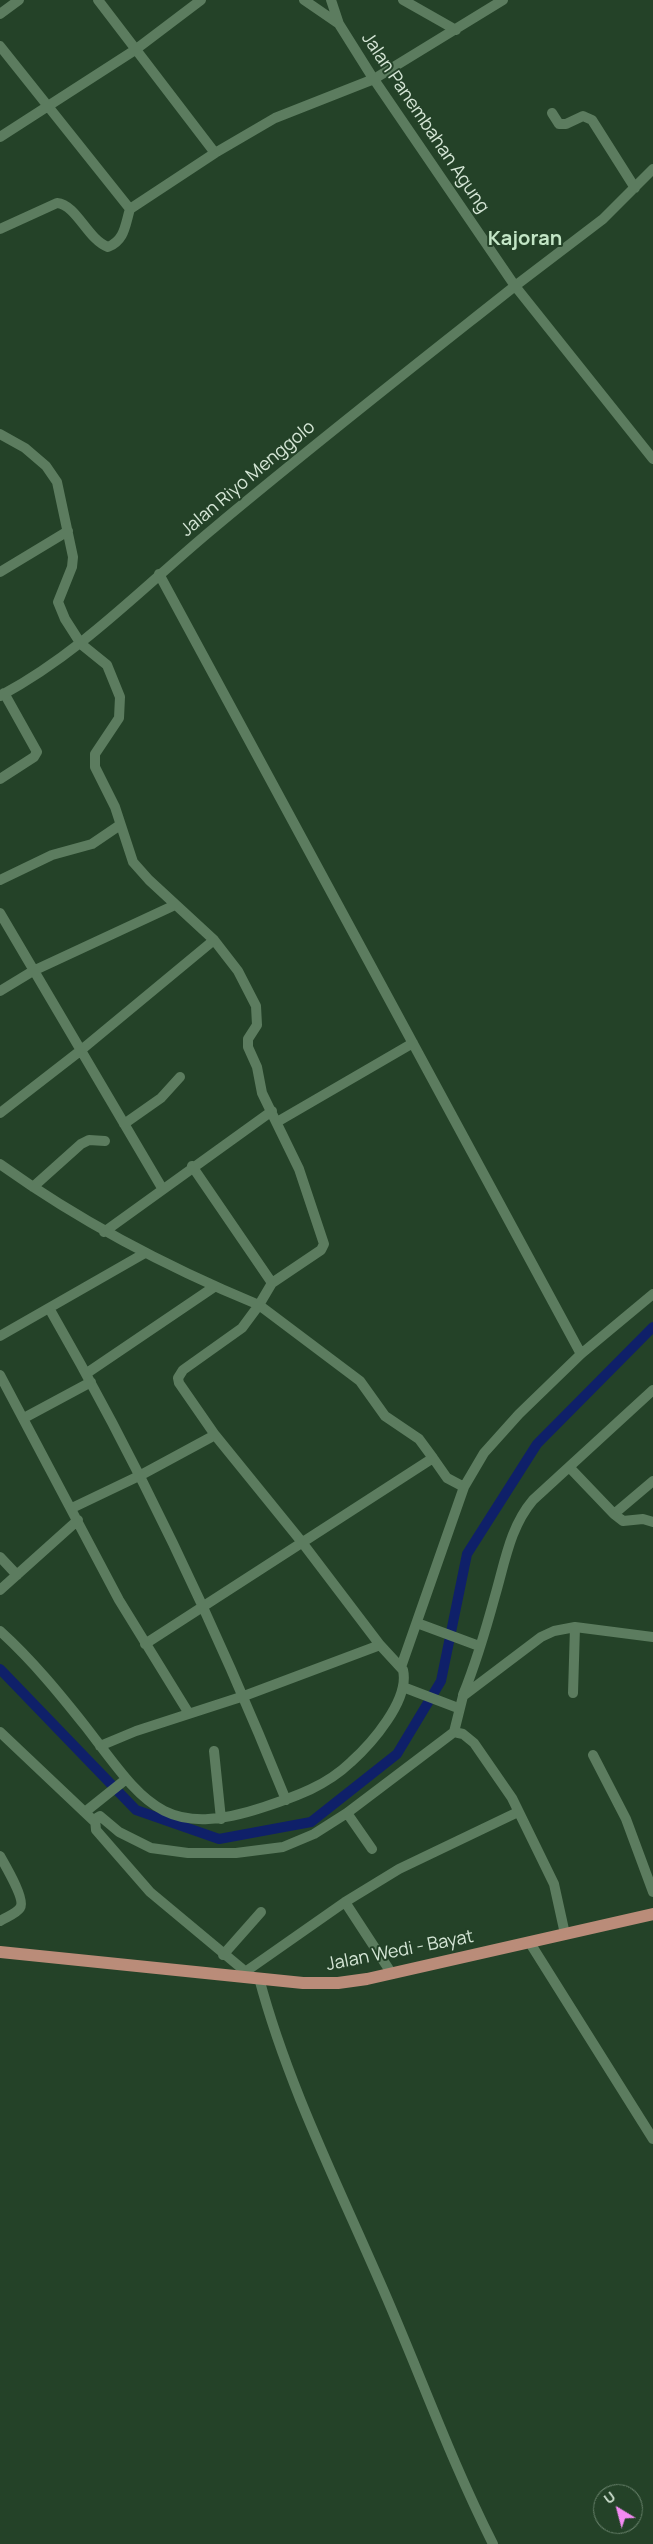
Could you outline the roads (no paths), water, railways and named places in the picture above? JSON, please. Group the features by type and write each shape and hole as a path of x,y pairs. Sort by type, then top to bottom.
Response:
{"main road":[{"name":"Jalan Wedi - Bayat","path":"0,1952 252,1975 329,1984 392,1974 653,1914"}],"street":[{"path":"0,14 19,0"},
{"path":"98,0 215,153"},
{"path":"0,137 135,50 201,0"},
{"path":"304,0 339,24"},
{"name":"Jalan Panembahan Agung","path":"331,0 339,24 372,77 516,286 653,458"},
{"path":"403,0 456,30"},
{"path":"0,229 57,204 63,204 73,212 93,238 108,246 117,243 123,237 130,209 215,153 274,118 372,77 456,30 502,0"},
{"path":"0,46 130,209"},
{"path":"552,113 559,124 569,123 583,116 592,120 635,188"},
{"name":"Jalan Riyo Menggolo","path":"2,694 58,662 81,644 159,574 292,463 604,219 653,169"},
{"path":"0,434 25,448 50,472 59,487 72,546 72,567 58,602 65,619 81,644 107,665 120,697 119,718 95,754 95,767 115,807 133,862 214,940 238,972 256,1006 257,1025 247,1042 257,1067 262,1090 299,1169 324,1244 321,1250 272,1283 242,1328 183,1370 178,1378 179,1384 215,1435 301,1541 380,1645 401,1667 407,1688 388,1721 370,1744 326,1783 286,1800 221,1819 193,1820 171,1814 148,1802 124,1781 64,1699 26,1656 0,1631"},
{"path":"0,572 68,531"},
{"path":"159,574 581,1354"},
{"path":"0,780 34,757 37,752 2,694"},
{"path":"0,880 52,855 92,844 120,825"},
{"path":"0,991 33,971 175,904"},
{"path":"0,913 162,1188"},
{"path":"0,1098 3,1110 80,1051 214,940"},
{"path":"277,1122 413,1043"},
{"path":"124,1124 161,1098 180,1077"},
{"path":"104,1232 192,1166 272,1111"},
{"path":"32,1187 81,1144 88,1140 105,1141"},
{"path":"0,1164 32,1187 104,1232 214,1287 259,1305 360,1380 384,1416 419,1439 447,1478 464,1486"},
{"path":"192,1166 272,1283"},
{"path":"0,1336 145,1253"},
{"path":"24,1418 89,1377 214,1287"},
{"path":"401,1667 420,1624 464,1486 484,1453 502,1432 581,1354 653,1294"},
{"path":"49,1308 89,1377 141,1475 244,1696 286,1800"},
{"path":"0,1375 119,1600 188,1712"},
{"path":"94,1821 100,1816 118,1832 150,1848 188,1853 236,1852 290,1845 314,1834 347,1813 454,1732 456,1707 463,1696 513,1530 533,1500 653,1390"},
{"path":"72,1508 141,1475 215,1435"},
{"path":"145,1644 301,1541 433,1458"},
{"path":"570,1468 622,1521 643,1519 653,1522"},
{"path":"614,1514 653,1481"},
{"path":"0,1590 78,1520"},
{"path":"0,1557 17,1575"},
{"path":"420,1624 477,1645"},
{"path":"463,1696 541,1637 554,1631 575,1627 653,1637"},
{"path":"573,1693 575,1627"},
{"path":"100,1746 188,1712 244,1696 380,1645"},
{"path":"407,1688 456,1707"},
{"path":"0,1732 86,1812 94,1821 96,1830 150,1892 223,1955 252,1975 286,2065 381,2283 436,2422 493,2544"},
{"path":"454,1732 463,1734 483,1754 505,1785 554,1884 564,1934"},
{"path":"214,1751 221,1819"},
{"path":"593,1755 626,1819 653,1892"},
{"path":"86,1812 124,1781"},
{"path":"252,1975 345,1902 399,1869 518,1812"},
{"path":"347,1813 372,1849"},
{"path":"0,1856 20,1895 22,1904 20,1908 0,1921"},
{"path":"345,1902 392,1974"},
{"path":"223,1955 261,1912"},
{"path":"530,1943 653,2139"}],"waterway":[{"path":"0,1669 136,1810 219,1839 311,1822 397,1754 441,1681 467,1554 537,1444 653,1327"}],"district":[{"name":"Kajoran","path":"525,239"}]}
